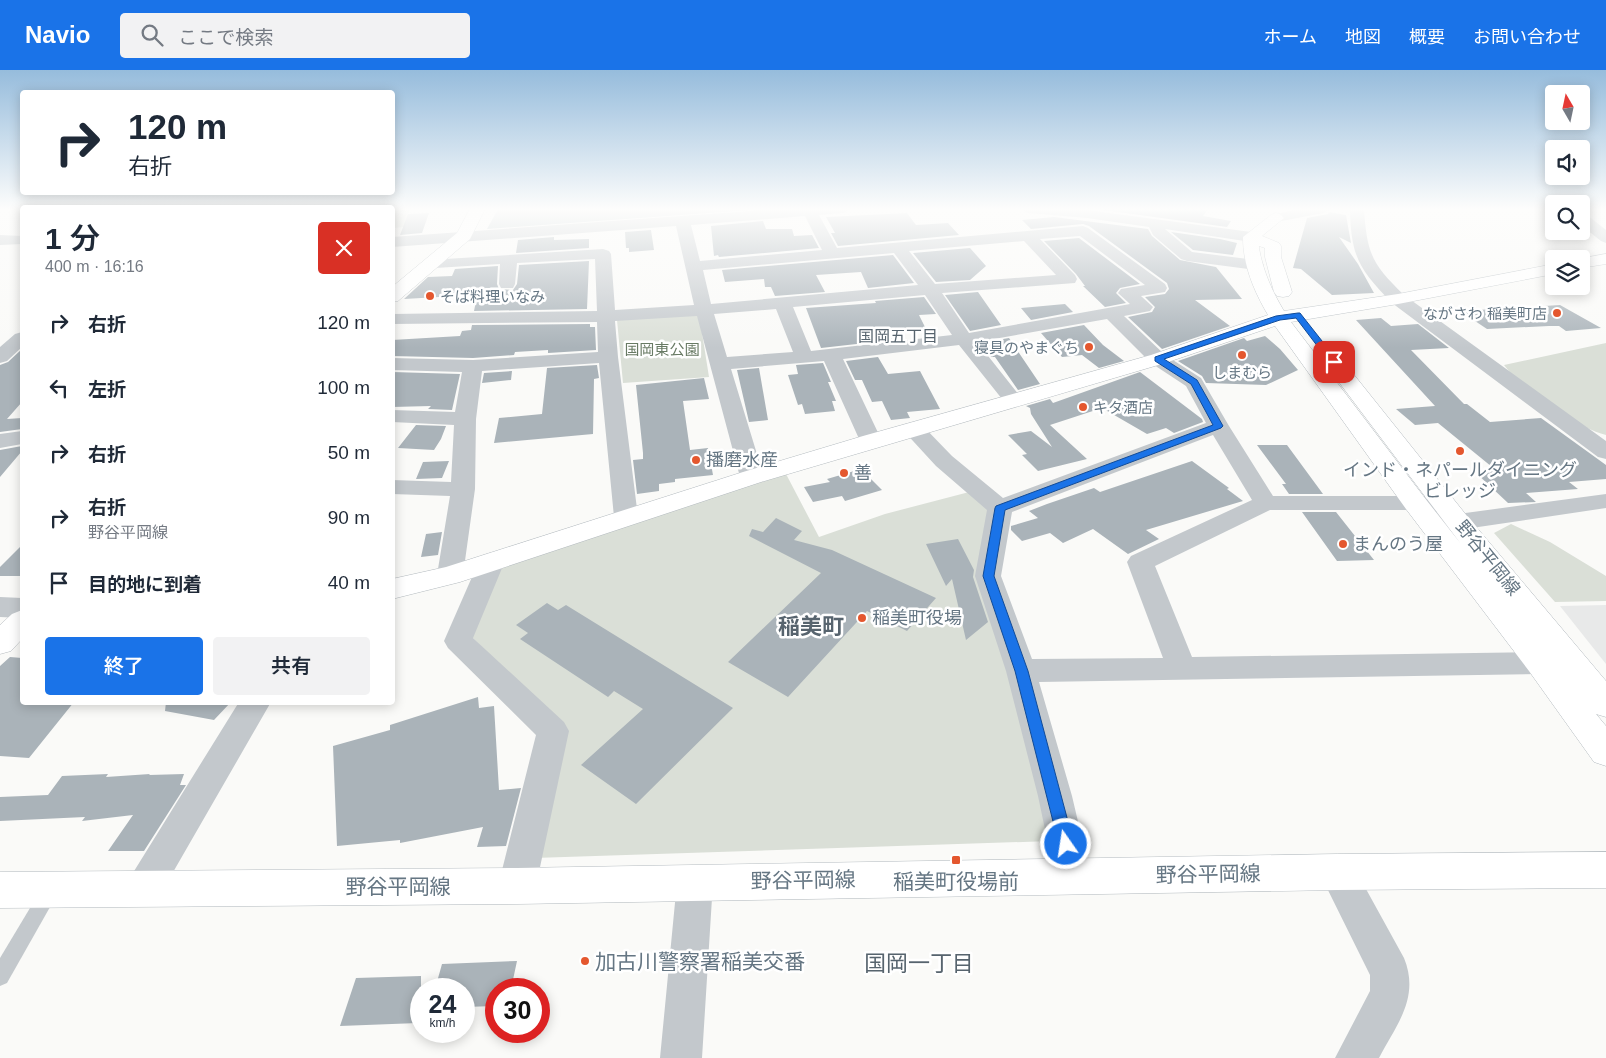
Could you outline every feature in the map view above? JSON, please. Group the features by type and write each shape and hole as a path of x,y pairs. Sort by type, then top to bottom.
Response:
{"main road":[{"path":"395,295 435,263 442,255"},
{"path":"1252,255 1262,289 1288,316"},
{"path":"1274,255 1288,316"},
{"path":"1590,262 1606,259"},
{"path":"395,588 450,575 871,440 1158,359 1288,316 1398,299 1545,271"},
{"name":"野谷平岡線","path":"1288,316 1436,512 1540,663 1606,752"},
{"name":"野谷平岡線","path":"1436,512 1606,704"},
{"path":"0,643 20,623"},
{"name":"野谷平岡線","path":"0,890 517,886 1337,872 1606,870"}],"street":[{"path":"435,263 582,255"},
{"path":"603,255 608,316 608,357 626,518"},
{"path":"692,255 704,310 752,477"},
{"path":"695,266 809,255"},
{"path":"904,255 930,289 964,339 1013,400"},
{"path":"395,319 608,316 704,310 930,289 1069,280 1046,255"},
{"path":"719,364 831,355 964,339 1144,307 1127,293 1159,288 1116,255"},
{"path":"1186,255 1256,265"},
{"path":"1362,255 1368,269 1398,299 1606,452"},
{"path":"507,284 509,259"},
{"path":"782,302 804,357"},
{"path":"1111,313 1158,359 1194,382 1218,426 1266,503"},
{"path":"831,355 871,440"},
{"path":"395,364 473,366 608,357"},
{"path":"450,575 463,489 465,419 473,366"},
{"path":"395,416 465,419"},
{"path":"1000,508 1218,426"},
{"path":"912,429 944,461 1000,508"},
{"path":"0,441 20,438"},
{"path":"395,487 463,489"},
{"path":"1181,667 1140,562 1266,503 1436,512 1606,501"},
{"path":"1000,508 988,576 1022,671 1055,796 1073,877"},
{"path":"492,561 458,641 553,731 517,886"},
{"path":"0,607 20,608"},
{"path":"1022,671 1181,667 1540,663"},
{"path":"144,888 254,705"},
{"path":"1337,872 1390,972 1390,995 1356,1058"},
{"path":"682,1058 695,882"}],"lane":[{"path":"0,976 51,889"}],"shaded area":[{"path":"1606,605 1606,664 1560,606"}],"green space":[{"name":"国岡東公園","path":"699,314 709,377 623,383 617,320"},
{"path":"1606,343 1606,435 1578,424 1550,407 1513,376 1504,365"},
{"path":"786,474 819,537 885,514 973,491 990,513 981,574 1052,841 534,858 565,731 471,636 489,568"},
{"path":"1511,524 1550,542 1606,576 1606,601 1555,602 1494,533"}],"building":[{"path":"718,255 740,255 719,257"},
{"path":"893,255 914,283 868,288 861,272 816,275 825,292 775,296 771,287 765,287 764,279 725,282 722,270"},
{"path":"915,255 976,255 986,266 970,280 936,282"},
{"path":"1058,255 1102,255 1140,284 1120,288 1116,293 1126,303 1105,307 1083,286 1085,286"},
{"path":"1129,255 1174,255 1180,260 1216,267 1242,299 1195,300 1230,326 1162,349 1128,317 1152,312 1155,307 1145,297 1165,294 1169,289 1167,283"},
{"path":"1297,255 1352,255 1374,293 1332,295 1301,269 1293,268"},
{"path":"589,261 587,309 474,311 477,296 474,295 404,299 428,277 452,276 455,269 498,266 497,284 499,289 513,290 517,284 519,265"},
{"path":"978,292 1001,325 970,331 945,295"},
{"path":"924,297 936,314 919,315 926,329 888,331 892,340 821,348 806,308 876,303 875,301"},
{"path":"1065,304 1073,312 1031,320 1021,308"},
{"path":"1560,305 1601,328 1566,331 1559,326 1487,329 1460,311"},
{"path":"1381,318 1391,326 1418,324 1449,348 1411,350 1464,404 1467,404 1490,422 1541,418 1606,465 1606,479 1569,482 1578,489 1526,493 1536,502 1508,503 1474,471 1497,471 1438,423 1415,425 1396,409 1435,406 1356,320"},
{"path":"590,324 590,327 595,327 596,350 548,353 548,350 515,352 514,355 473,358 395,356 395,340 460,336 462,331 471,330 472,325"},
{"path":"1084,325 1103,345 1124,361 1099,368 1082,355 1062,357 1041,333"},
{"name":"しまむら","path":"1265,336 1280,349 1298,370 1266,385 1206,383 1202,376 1178,361 1244,338 1247,341"},
{"path":"1009,338 1040,384 1018,390 995,357 991,357 980,343"},
{"path":"20,351 20,404 7,419 20,418 20,429 0,432 0,365 8,362"},
{"path":"878,357 888,374 920,371 940,409 907,412 910,418 891,420 882,401 872,402 862,380 855,380 846,361"},
{"path":"823,363 836,401 832,401 835,411 805,414 802,404 798,405 788,375 798,374 796,365"},
{"path":"597,365 599,378 594,379 593,434 494,443 499,418 542,414 547,368"},
{"path":"759,368 768,420 749,422 737,370"},
{"path":"512,371 511,380 482,383 484,373"},
{"path":"395,372 460,374 452,410 428,409 431,406 395,407"},
{"path":"1140,372 1202,419 1203,422 1174,433 1166,428 1147,434 1102,408 1050,425 1087,459 1038,471 1022,455 1027,454 1008,435 1031,431 1052,447 1031,414 1030,408 1026,406 1050,399 1053,403"},
{"path":"704,378 709,399 683,401 690,450 708,448 713,475 675,479 675,482 659,484 659,491 637,494 633,460 643,459 643,453 636,385"},
{"path":"416,425 446,426 434,450 398,448"},
{"path":"1257,445 1287,445 1323,494 1289,494 1282,484 1286,484"},
{"path":"20,446 20,453 0,477 0,450"},
{"path":"449,461 442,478 416,479 423,462"},
{"path":"1192,461 1229,488 1227,489 1243,501 1146,530 1159,539 1128,554 1093,529 1063,543 1050,533 1022,541 1011,530 1011,526 1038,518 1029,511 1047,504 1094,488 1100,492"},
{"path":"861,469 882,490 845,501 842,496 813,502 804,487 830,482 827,479"},
{"name":"まんのう屋","path":"1302,512 1336,512 1374,560 1337,561"},
{"path":"776,518 802,531 794,540 832,550 936,598 907,631 867,611 788,697 728,662 821,573 749,536 752,529 763,532"},
{"path":"442,532 438,555 421,557 426,534"},
{"path":"958,539 974,570 973,577 988,622 966,640 952,579 946,586 926,544"},
{"path":"20,547 20,576 0,576 0,567"},
{"path":"547,603 558,610 566,605 733,708 636,804 581,765 643,709 614,691 608,697 520,639 528,633 516,625"},
{"path":"10,657 20,658 20,705 72,705 29,758 0,756 0,666"},
{"path":"478,697 479,708 494,706 499,790 521,788 506,846 477,847 483,827 400,843 400,840 337,846 333,746 390,730 390,725"},
{"path":"166,705 228,705 214,720 165,711"},
{"path":"108,774 106,777 184,774 180,785 186,785 144,851 108,851 133,815 82,821 85,817 0,821 0,797 48,795 62,776"},
{"path":"517,961 513,978 485,978 485,1006 475,1007 475,978 438,978 442,964"},
{"path":"421,976 421,978 410,978 410,1023 340,1026 356,978"}],"place":[{"name":"そば料理いなみ","path":"430,296"},
{"name":"ながさわ 稲美町店","path":"1557,313"},
{"name":"寝具のやまぐち","path":"1089,347"},
{"name":"しまむら","path":"1242,355"},
{"name":"キタ酒店","path":"1083,407"},
{"name":"インド・ネパールダイニング ビレッジ","path":"1460,451"},
{"name":"播磨水産","path":"696,460"},
{"name":"善","path":"844,473"},
{"name":"まんのう屋","path":"1343,544"},
{"name":"稲美町役場","path":"862,618"},
{"name":"稲美町役場前","path":"956,860"},
{"name":"加古川警察署稲美交番","path":"585,961"}],"district":[{"name":"国岡五丁目","path":"898,336"},
{"name":"稲美町","path":"811,626"},
{"name":"国岡一丁目","path":"919,963"}],"route":[{"path":"1066,844 1022,671 988,576 1000,508 1218,426 1194,382 1158,359 1279,318 1298,315 1334,362"}]}
